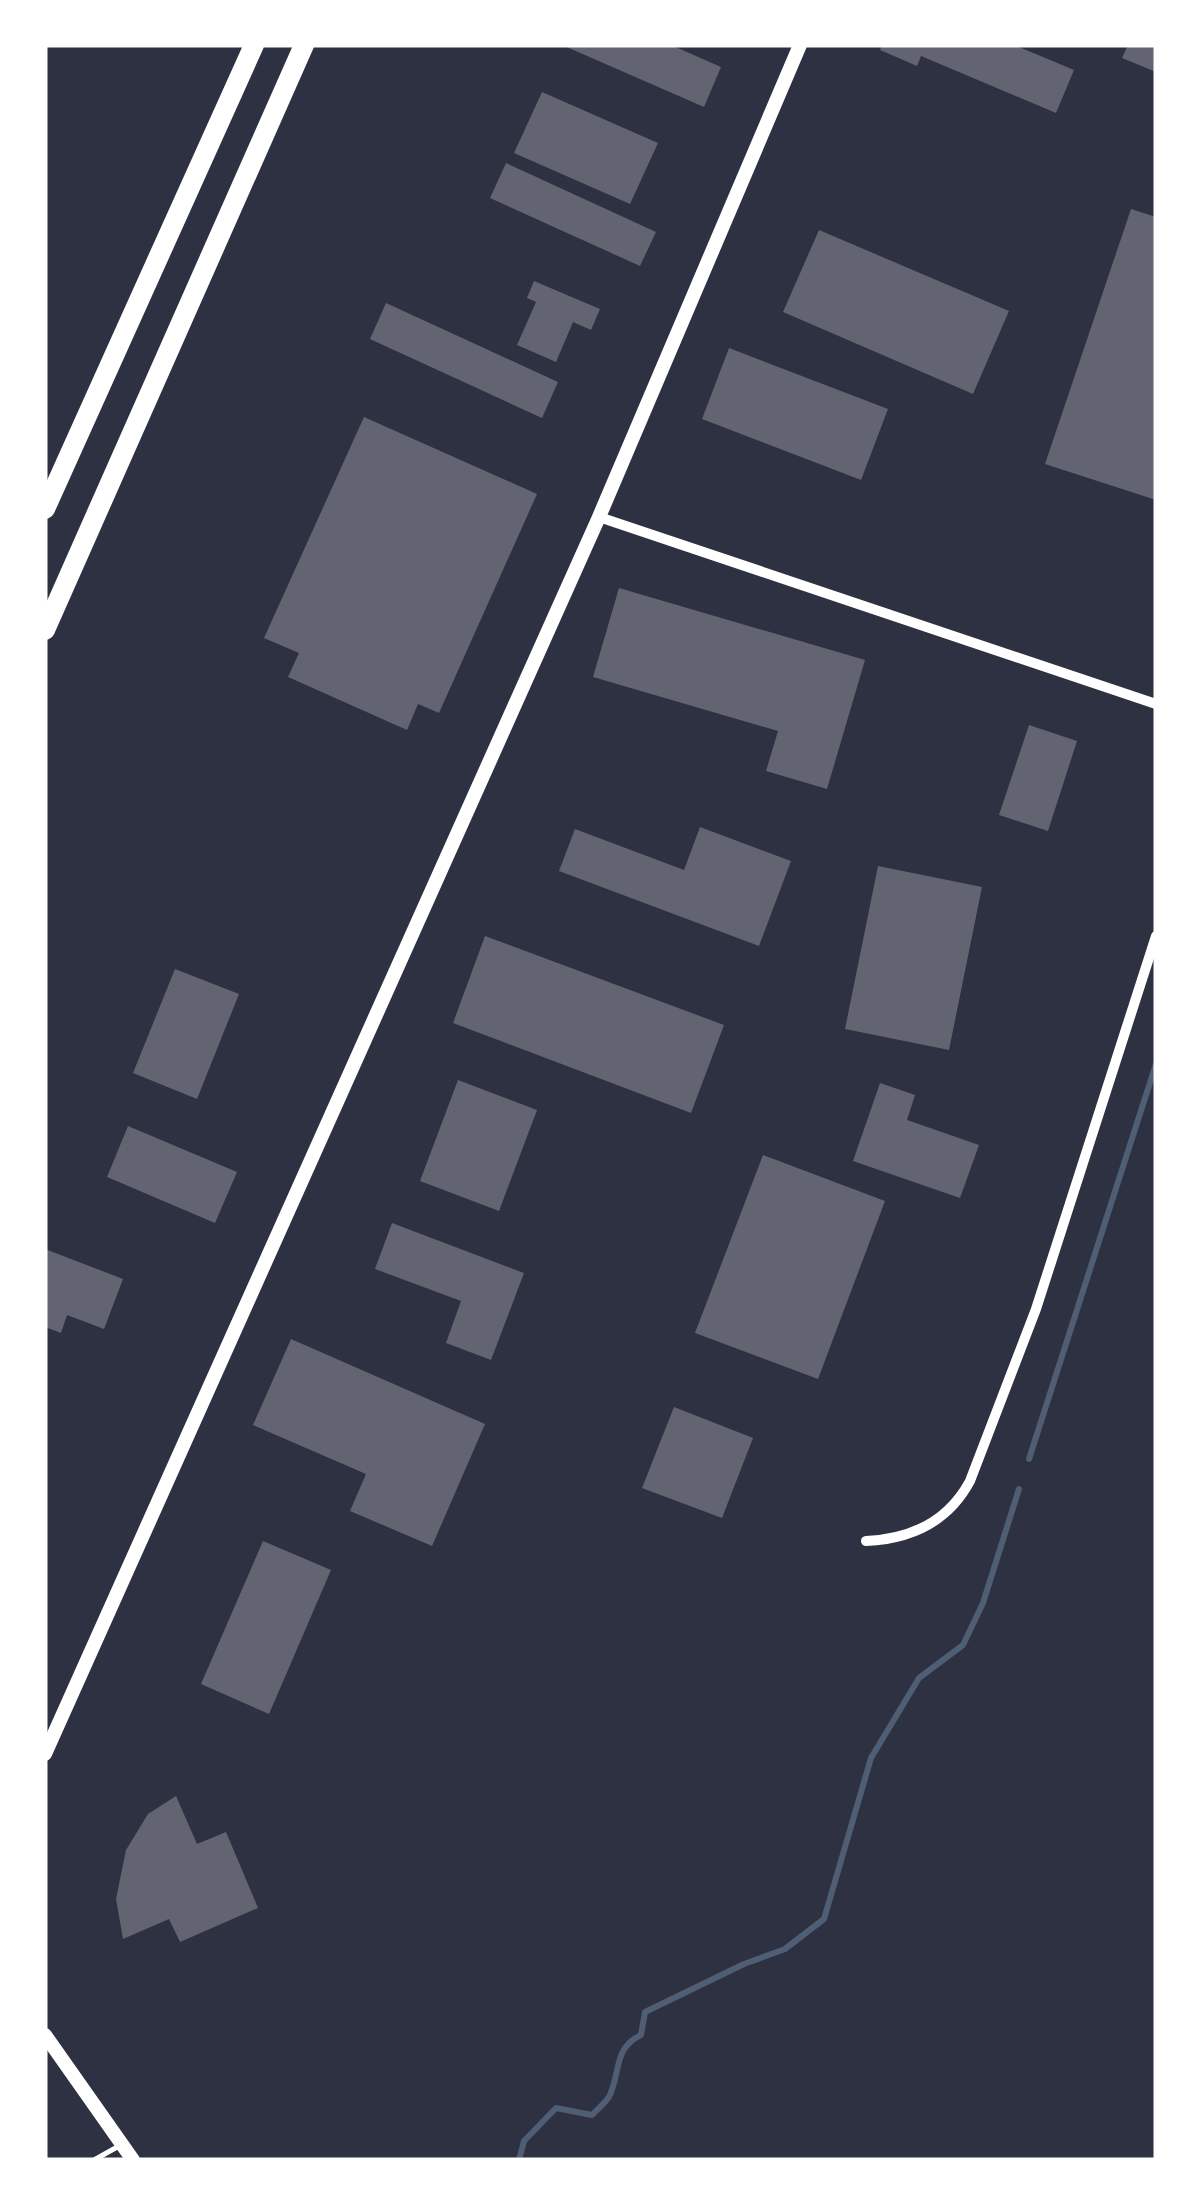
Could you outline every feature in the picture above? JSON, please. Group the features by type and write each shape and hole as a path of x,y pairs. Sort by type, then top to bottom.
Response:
{"highway":[{"path":"45,509 254,45"},
{"path":"45,630 304,45"}],"street":[{"path":"45,1754 599,517 800,45"},
{"path":"599,517 1156,704"},
{"path":"866,1541 909,1534 936,1521 957,1502 970,1481 1036,1309 1156,936"},
{"path":"45,2035 133,2160"}],"lane":[{"path":"94,2160 121,2144"}],"building":[{"path":"562,45 671,45 721,67 704,107"},
{"path":"882,45 1014,45 1074,70 1056,113 921,56 917,66 880,50"},
{"path":"1128,45 1156,45 1156,72 1122,58"},
{"path":"542,92 658,143 630,204 514,153"},
{"path":"506,163 656,232 640,266 490,198"},
{"path":"1131,209 1156,217 1156,500 1045,464"},
{"path":"819,230 1009,311 973,394 783,312"},
{"path":"534,281 600,309 591,330 573,322 556,362 517,345 536,302 527,298"},
{"path":"386,303 558,382 542,418 370,339"},
{"path":"729,348 888,409 861,480 702,419"},
{"path":"364,417 537,494 439,713 418,704 407,730 288,677 299,653 264,638"},
{"path":"619,588 865,660 827,789 766,771 778,731 593,677"},
{"path":"1029,725 1077,741 1048,831 999,815"},
{"path":"700,827 791,861 759,946 559,871 575,829 684,870"},
{"path":"878,866 982,887 949,1050 845,1029"},
{"path":"485,936 724,1025 691,1113 453,1023"},
{"path":"175,969 239,994 197,1099 133,1073"},
{"path":"458,1080 537,1110 499,1211 420,1181"},
{"path":"880,1083 915,1095 907,1120 979,1145 960,1198 853,1161"},
{"path":"128,1126 237,1172 215,1223 107,1177"},
{"path":"763,1155 885,1201 818,1379 695,1333"},
{"path":"392,1223 524,1273 491,1360 446,1343 461,1301 375,1269"},
{"path":"45,1249 123,1279 104,1329 67,1315 61,1333 45,1327"},
{"path":"291,1339 485,1424 432,1546 350,1511 366,1474 253,1425"},
{"path":"674,1407 753,1438 722,1518 642,1488"},
{"path":"263,1541 331,1570 269,1714 201,1684"},
{"path":"176,1796 197,1844 226,1832 258,1908 180,1942 169,1919 123,1939 116,1899 126,1850 148,1814"}],"waterway":[{"path":"1029,1459 1156,1064"},
{"path":"519,2160 524,2141 556,2108 592,2115 605,2102 622,2054 641,2035 645,2012 744,1964 785,1949 824,1919 871,1758 919,1678 963,1645 983,1603 1019,1489"}]}
